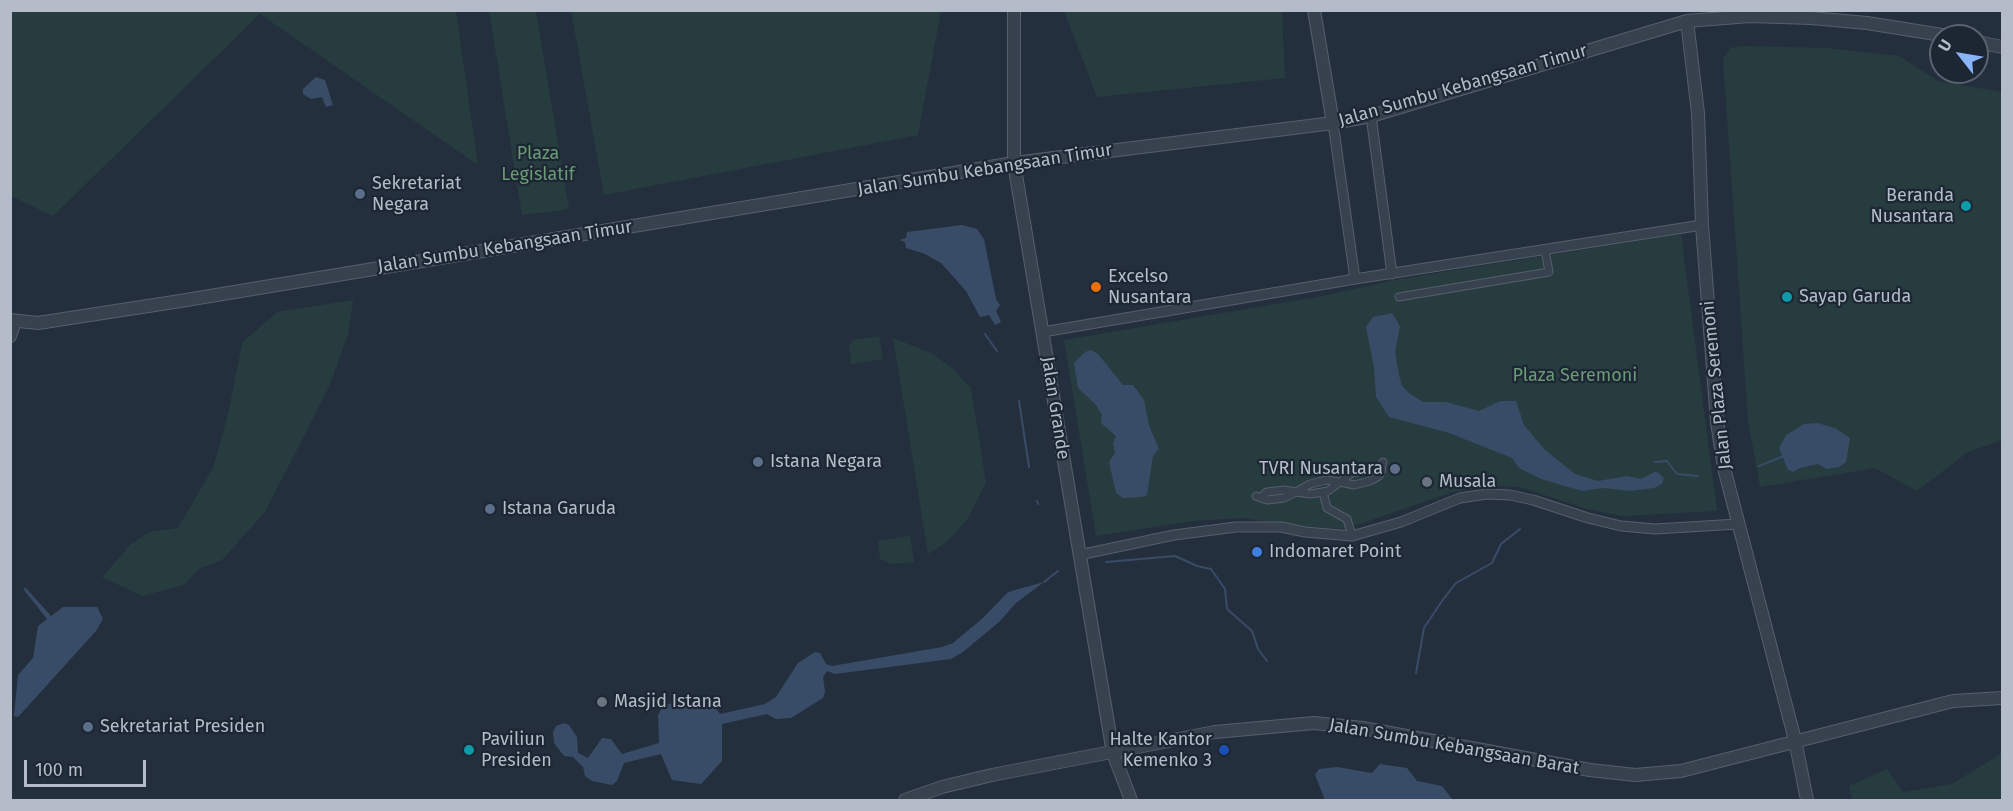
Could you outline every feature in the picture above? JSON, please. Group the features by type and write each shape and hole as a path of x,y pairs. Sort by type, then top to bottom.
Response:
{"street":[{"name":"Jalan Grande","path":"1014,10 1014,163 1113,753 1131,801"},
{"path":"1314,10 1355,279"},
{"name":"Jalan Sumbu Kebangsaan Timur","path":"12,318 46,322 1014,163 1333,123 1371,116 1687,21 1750,16 1811,18 1867,23 1929,33"},
{"name":"Jalan Plaza Seremoni","path":"1687,21 1698,112 1702,225 1717,422 1724,468 1796,740 1808,801"},
{"path":"1371,116 1392,274"},
{"path":"1043,332 1355,279 1702,225"},
{"path":"1399,297 1549,272 1545,250"},
{"path":"10,336 12,318"},
{"path":"1296,492 1318,482 1340,482 1354,485 1370,481 1379,476 1383,462"},
{"path":"1258,497 1267,492 1284,490 1311,494 1323,492 1352,473 1369,469 1382,470"},
{"path":"1323,492 1328,508 1347,519 1352,536"},
{"path":"1079,555 1174,535 1236,527 1281,527 1305,532 1352,536 1401,522 1460,498 1487,494 1510,495 1533,500 1588,518 1622,526 1655,529 1738,524"},
{"name":"Jalan Sumbu Kebangsaan Barat","path":"905,801 942,787 992,775 1215,732 1314,723 1363,728 1590,770 1635,775 1680,771 1942,704 2002,698"}],"green space":[{"path":"571,10 941,11 918,135 604,195"},
{"path":"10,11 456,11 478,165 260,14 53,216 11,196"},
{"name":"Plaza Legislatif","path":"489,11 536,11 569,208 564,210 522,215"},
{"path":"1064,11 1282,11 1285,78 1097,97"},
{"path":"1742,46 1827,48 1899,56 1929,75 1929,84 1955,84 2002,92 2002,440 1968,452 1917,491 1875,468 1760,487 1748,420 1723,59 1730,48"},
{"name":"Plaza Seremoni","path":"1681,234 1717,511 1622,516 1587,509 1520,487 1485,486 1453,492 1345,529 1287,525 1243,518 1192,521 1096,536 1064,340 1318,297 1400,279"},
{"path":"353,300 348,335 329,387 265,512 222,560 199,569 184,585 142,596 102,577 131,544 149,532 178,528 213,468 228,414 242,343 277,312"},
{"path":"879,336 883,359 851,364 849,345 853,340"},
{"path":"893,338 933,354 953,369 971,388 986,483 967,520 947,542 928,554"},
{"path":"910,536 914,562 891,564 880,559 878,541"},
{"path":"2002,753 2002,800 1852,800 1849,786 1887,769 1903,792 1952,784"}],"water":[{"path":"316,77 325,80 333,105 326,107 322,97 311,99 303,94 303,89"},
{"path":"962,225 977,229 984,239 996,299 1000,305 996,311 1001,322 995,325 989,315 980,317 966,291 941,263 925,254 906,248 905,242 899,240 906,238 907,232"},
{"path":"1392,313 1400,326 1395,352 1399,375 1402,386 1410,394 1423,402 1446,402 1479,411 1500,401 1516,401 1524,425 1544,449 1575,474 1598,481 1627,476 1641,479 1656,471 1664,478 1662,484 1654,488 1630,491 1603,488 1582,491 1541,479 1519,468 1512,458 1449,433 1389,417 1376,397 1374,367 1366,327 1373,317"},
{"path":"1091,350 1098,354 1123,385 1133,385 1144,400 1149,425 1159,449 1153,456 1147,495 1142,497 1123,498 1116,493 1109,462 1115,453 1113,443 1116,436 1101,423 1102,415 1096,405 1078,388 1074,363 1085,352"},
{"path":"1817,423 1835,428 1850,438 1846,462 1839,467 1827,469 1818,464 1793,472 1788,470 1779,448 1786,435 1804,424"},
{"path":"1044,582 1016,603 999,622 963,652 951,659 835,674 827,671 823,677 825,692 823,698 791,718 776,719 767,714 722,724 722,761 701,784 672,780 661,754 624,763 617,781 612,785 592,781 585,776 583,767 573,757 564,756 554,743 553,732 556,726 564,723 569,725 577,737 578,753 588,758 602,738 611,739 622,754 659,743 658,715 664,704 686,697 697,697 712,703 720,714 765,704 776,697 798,663 815,652 820,653 826,664 832,666 942,647 953,643 983,618 1008,592"},
{"path":"25,587 51,616 63,607 97,607 103,619 96,631 18,717 14,716 18,675 33,658 38,626 47,619 24,590"},
{"path":"1380,764 1407,768 1417,781 1442,786 1453,800 1325,800 1315,775 1319,769 1337,767 1372,773"}],"waterway":[{"path":"985,334 997,351"},
{"path":"1019,401 1029,467"},
{"path":"1759,466 1784,456"},
{"path":"1655,462 1667,461 1677,474 1698,476"},
{"path":"1416,673 1424,628 1442,601 1456,583 1492,563 1501,544 1520,529"},
{"path":"1106,562 1175,556 1197,566 1211,569 1225,589 1227,609 1252,631 1258,649 1267,661"},
{"path":"1044,582 1058,571"}],"place":[{"name":"Sekretariat Negara","path":"360,194"},
{"name":"Beranda Nusantara","path":"1966,206"},
{"name":"Excelso Nusantara","path":"1096,287"},
{"name":"Sayap Garuda","path":"1787,297"},
{"name":"Istana Negara","path":"758,462"},
{"name":"TVRI Nusantara","path":"1395,469"},
{"name":"Musala","path":"1427,482"},
{"name":"Istana Garuda","path":"490,509"},
{"name":"Indomaret Point","path":"1257,552"},
{"name":"Masjid Istana","path":"602,702"},
{"name":"Sekretariat Presiden","path":"88,727"},
{"name":"Paviliun Presiden","path":"469,750"},
{"name":"Halte Kantor Kemenko 3","path":"1224,750"}]}
